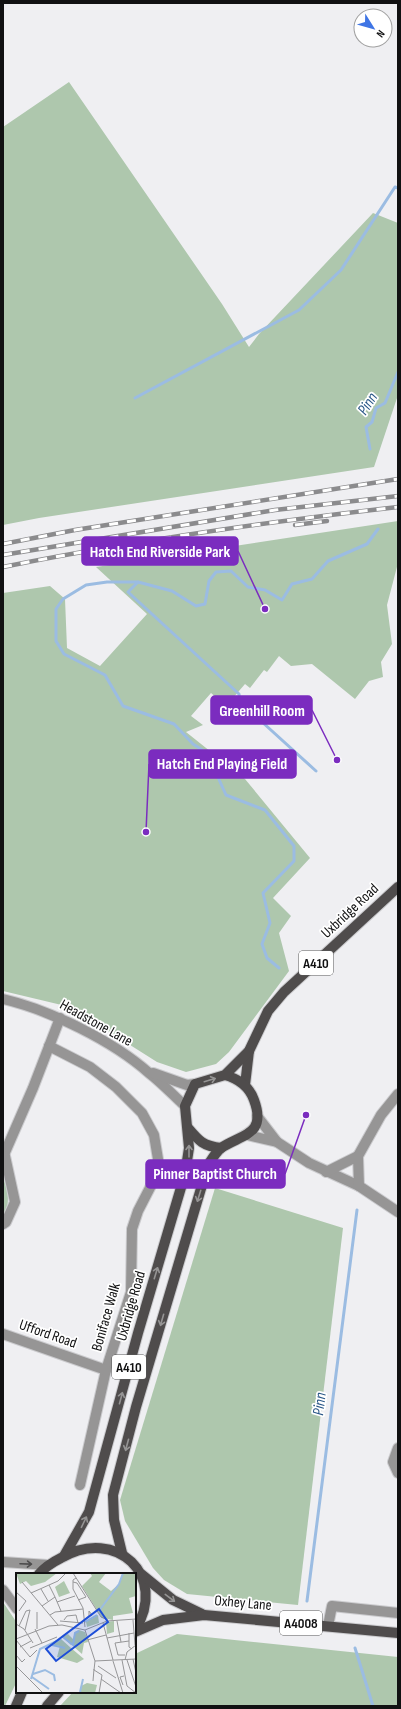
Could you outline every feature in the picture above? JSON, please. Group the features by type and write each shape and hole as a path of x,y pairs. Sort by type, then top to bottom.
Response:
{"main road":[{"name":"Uxbridge Road","path":"245,1085 249,1051 268,1011 284,992 398,887"},
{"name":"Uxbridge Road","path":"195,1084 225,1075 249,1051"},
{"path":"188,1128 198,1141 210,1147 221,1148 247,1135 254,1127 257,1116 254,1100 245,1085 225,1075"},
{"path":"185,1106 195,1084"},
{"name":"Uxbridge Road","path":"64,1556 89,1512 138,1334 185,1174 189,1159 188,1128 185,1115 185,1106"},
{"name":"A410","path":"122,1553 112,1509 113,1495 136,1407 208,1165 221,1148"},
{"path":"40,1573 48,1565 83,1548 108,1548 122,1553"},
{"name":"Oxhey Lane","path":"122,1553 140,1573 173,1600 204,1615"},
{"path":"136,1629 145,1609 144,1585 140,1573"},
{"name":"Oxhey Lane","path":"136,1631 163,1620 204,1615 398,1633"},
{"path":"16,1706 22,1693"},
{"path":"47,1706 58,1693"}],"street":[{"name":"Headstone Lane","path":"3,999 60,1018 121,1052 149,1072 185,1106"},
{"path":"3,1224 6,1222 15,1202 4,1156 60,1018"},
{"name":"Boniface Walk","path":"49,1046 90,1067 116,1087 142,1113 154,1135 158,1159 155,1178 138,1211 132,1229 131,1292 106,1370 80,1485"},
{"name":"Headstone Lane","path":"149,1072 187,1085 195,1084"},
{"path":"359,1186 358,1156 381,1115 398,1094"},
{"path":"257,1116 277,1142 309,1163 359,1186 398,1212"},
{"path":"247,1135 277,1142"},
{"path":"326,1172 358,1156"},
{"name":"Ufford Road","path":"3,1334 106,1370"},
{"path":"398,1448 393,1462 398,1473"},
{"path":"3,1562 48,1565"},
{"path":"3,1590 16,1608"},
{"path":"328,1626 332,1606 398,1613"}],"green space":[{"path":"69,82 222,304 249,347 259,334 373,213 398,223 398,395 374,467 39,518 3,525 3,127"},
{"path":"398,521 398,563 387,605 392,644 381,662 383,677 369,681 355,699 312,664 291,666 279,656 267,672 264,670 250,688 245,684 226,706 211,693 191,716 203,725 186,732 245,779 310,858 273,898 291,916 279,933 289,971 229,1052 216,1064 186,1072 157,1062 70,1007 3,991 3,593 50,586 65,599 67,648 100,666 147,614 96,567"},
{"path":"3,1177 8,1202 6,1212 3,1217"},
{"path":"215,1188 343,1228 298,1605 187,1594 164,1580 153,1568 125,1521 120,1500"},
{"path":"3,1602 16,1622 16,1683 5,1706 3,1706"},
{"path":"177,1634 398,1657 398,1706 60,1706 72,1693 136,1693 136,1654"}],"waterway":[{"path":"135,398 299,310 341,270 395,187 398,188"},
{"name":"Pinn","path":"370,449 366,427 372,422 376,408 385,403 398,372"},
{"path":"279,968 267,958 262,944 270,923 263,893 294,861 294,846 265,810 226,795 207,753 193,744 174,724 123,706 105,675 64,654 56,641 56,609 63,599 86,585 107,582 138,582 172,591 196,606 205,604 209,581 216,572 231,571 248,587 265,590 282,600 292,584 312,579 328,561 367,544 378,529"},
{"path":"138,582 128,592 239,694 240,703 243,705"},
{"path":"261,721 316,771"},
{"name":"Pinn","path":"307,1601 357,1210"},
{"name":"Pinn","path":"355,1648 373,1706"}],"railway":[{"path":"3,544 75,530 398,479"},
{"path":"3,555 275,510 398,496"},
{"path":"3,567 200,533 398,507"},
{"path":"295,525 327,521"}],"place":[{"name":"Hatch End Riverside Park","path":"265,609"},
{"name":"Greenhill Room","path":"337,760"},
{"name":"Hatch End Playing Field","path":"146,832"},
{"name":"Pinner Baptist Church","path":"306,1115"}]}
